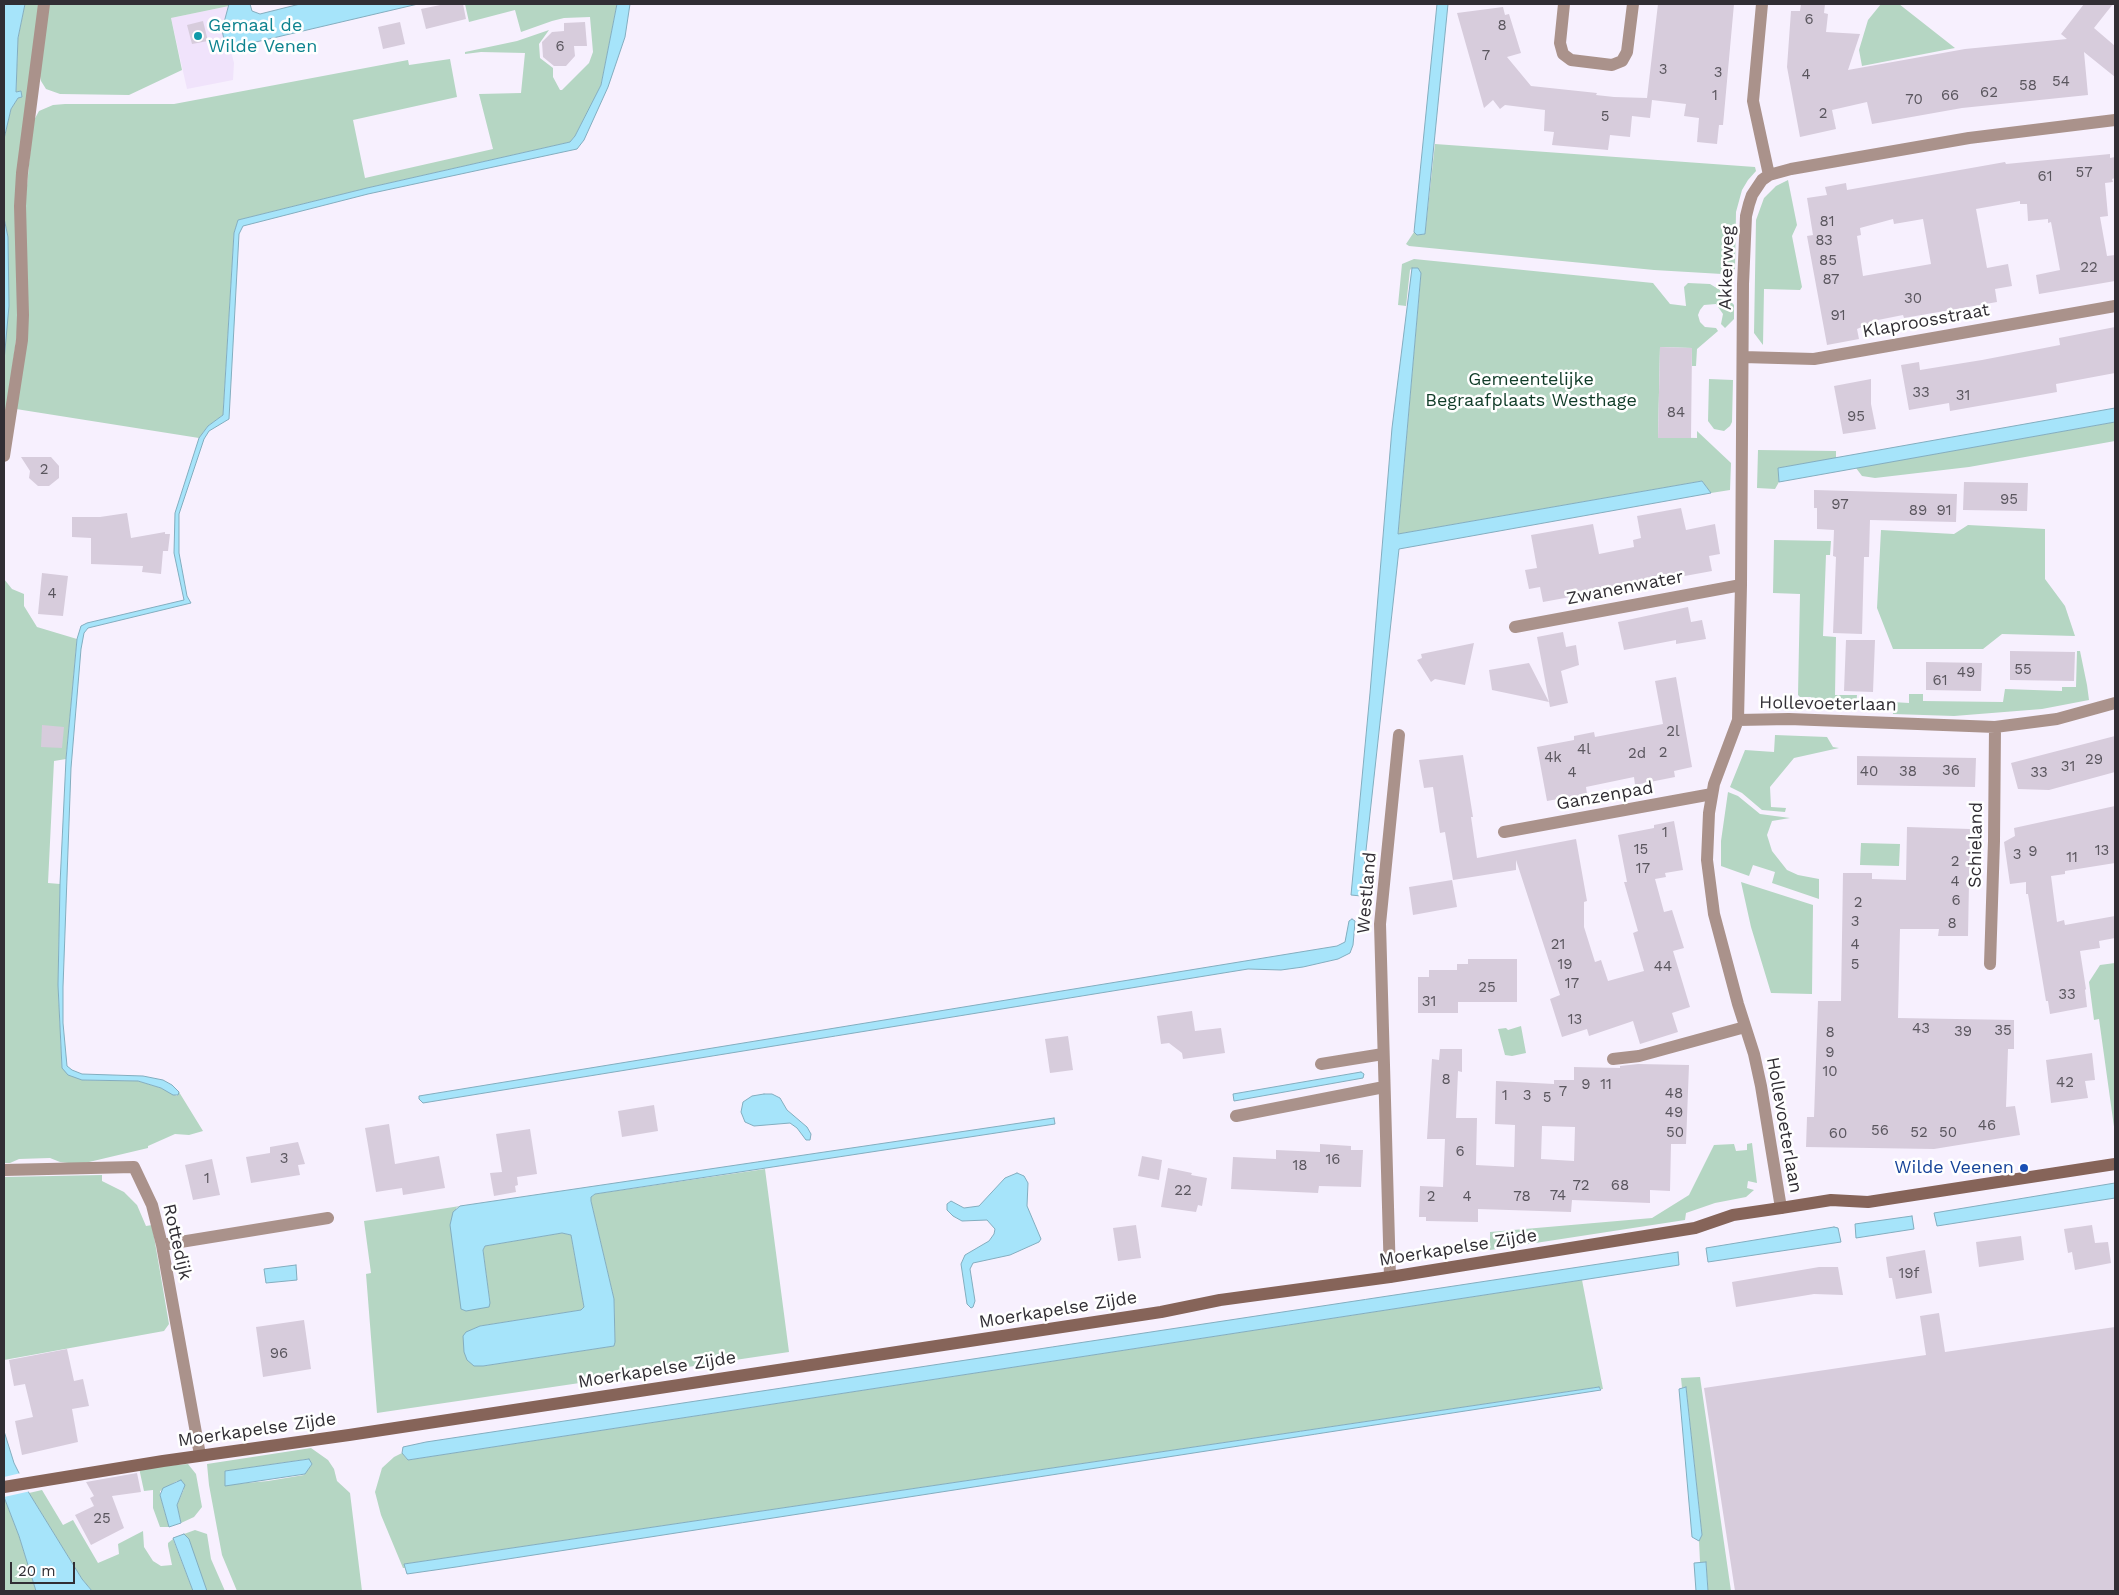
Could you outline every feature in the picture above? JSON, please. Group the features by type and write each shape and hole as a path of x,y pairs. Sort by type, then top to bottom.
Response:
{"street":[{"path":"4,456 15,395 22,340 20,206 22,173 44,4"},
{"path":"1564,4 1560,43 1563,54 1571,60 1612,65 1622,61 1627,52 1633,4"},
{"path":"1762,4 1753,101 1769,175 1820,163 1969,138 2115,120"},
{"name":"Akkerweg","path":"1738,720 1746,216 1752,195 1762,180 1769,175"},
{"name":"Klaproosstraat","path":"1743,358 1814,358 2115,306"},
{"name":"Zwanenwater","path":"1515,627 1741,584"},
{"name":"Hollevoeterlaan","path":"1781,1208 1763,1095 1754,1054 1745,1027 1709,890 1707,839 1712,794 1738,720 1788,719 1995,727 2057,719 2115,703"},
{"name":"Schieland","path":"1990,964 1995,727"},
{"name":"Westland","path":"1390,1277 1380,924 1400,735"},
{"name":"Ganzenpad","path":"1504,832 1712,794"},
{"path":"1612,1059 1638,1056 1745,1027"},
{"path":"1321,1064 1383,1054"},
{"path":"1236,1116 1384,1087"},
{"name":"Moerkapelse Zijde","path":"4,1487 28,1481 349,1435 1141,1315 1220,1300 1390,1277 1695,1228 1733,1215 1832,1200 1868,1202 2115,1164"},
{"name":"Rottedijk","path":"4,1170 134,1167 152,1205 162,1245 200,1455"},
{"path":"162,1245 328,1218"}],"shaded area":[{"path":"229,6 222,30 226,49 232,55 234,63 233,80 187,89 171,18"}],"green space":[{"path":"25,4 40,4 36,26 19,318 4,430 8,237 4,218 4,139 11,109 18,98 22,97 21,91 16,92 18,38"},
{"path":"49,4 229,4 229,6 171,18 182,70 129,95 60,94 46,89 40,76"},
{"path":"465,4 617,4 601,85 575,136 570,142 367,188 238,220 234,233 223,415 208,426 199,438 16,409 25,207 33,122 39,111 53,105 65,104 174,104 408,60 409,65 450,59 457,97 353,120 365,178 493,149 479,94 521,93 525,53 481,52 465,54 465,52 517,41 549,30 539,44 540,58 553,68 553,77 560,90 562,90 589,63 593,52 590,17 564,18 521,32 515,10 469,22"},
{"path":"1881,4 1899,4 1955,48 1862,66 1859,50 1868,20"},
{"path":"1435,144 1755,167 1756,171 1742,190 1736,212 1735,269 1722,274 1654,270 1409,246 1406,244 1414,232 1417,235 1425,234"},
{"path":"1788,180 1797,225 1792,236 1802,287 1800,290 1764,289 1763,345 1754,333 1756,220 1764,198 1776,186"},
{"name":"Gemeentelijke Begraafplaats Westhage","path":"1414,259 1653,283 1670,304 1686,306 1684,287 1688,283 1710,284 1720,290 1734,305 1734,319 1725,328 1721,324 1723,314 1716,304 1704,305 1698,315 1700,322 1705,327 1716,328 1718,331 1697,349 1696,366 1692,366 1692,348 1660,347 1658,437 1697,438 1697,431 1731,463 1730,490 1711,493 1702,481 1398,534 1421,273 1412,268 1410,270 1406,306 1398,305 1402,264"},
{"path":"1709,379 1733,380 1732,422 1724,431 1714,429 1708,421"},
{"path":"2115,422 2115,441 1969,467 1875,478 1862,476 1856,468"},
{"path":"1758,450 1836,451 1836,458 1778,468 1779,482 1775,489 1757,488"},
{"path":"1968,525 2045,529 2045,579 2065,606 2075,636 2002,634 1983,649 1893,649 1877,608 1881,530 1954,534"},
{"path":"1774,540 1831,541 1830,555 1826,555 1823,636 1836,637 1835,695 1857,695 1856,706 1815,703 1811,697 1800,697 1798,695 1800,594 1773,593"},
{"path":"4,579 12,589 24,594 24,606 37,627 77,639 66,759 54,761 48,883 60,884 58,985 62,1068 82,1080 138,1081 161,1088 177,1096 179,1092 203,1131 189,1135 175,1134 148,1146 148,1148 77,1164 60,1162 50,1158 19,1159 10,1163 4,1163"},
{"path":"2077,651 2080,651 2089,700 2042,709 1954,716 1893,714 1892,702 1909,703 1909,694 1923,694 1923,701 2003,702 2005,689 2062,691 2062,687 2076,687"},
{"path":"1775,735 1827,737 1833,747 1839,748 1794,758 1770,787 1771,807 1786,808 1785,812 1762,810 1742,793 1730,787 1745,750 1774,752"},
{"path":"1728,792 1738,796 1760,814 1790,818 1772,821 1767,835 1772,851 1787,870 1798,875 1819,879 1819,899 1772,883 1775,872 1753,865 1749,876 1721,866 1721,841"},
{"path":"1861,843 1900,844 1899,866 1860,865"},
{"path":"1741,882 1813,905 1812,994 1771,993 1751,927"},
{"path":"2115,963 2115,1134 2099,1019 2094,1020 2089,982 2100,965"},
{"path":"1521,1026 1526,1053 1512,1056 1505,1055 1498,1029 1506,1028 1508,1030"},
{"path":"1752,1143 1757,1183 1748,1181 1747,1188 1754,1190 1746,1197 1715,1203 1686,1213 1685,1220 1490,1250 1490,1232 1652,1218 1689,1195 1714,1145 1734,1144 1736,1151 1747,1150 1747,1144"},
{"path":"765,1169 789,1352 377,1413 366,1274 371,1273 364,1221 460,1206 456,1208 490,1303 483,1250 485,1246 562,1233 571,1235 584,1307 581,1310 480,1326 467,1332 474,1366 483,1366 614,1346 614,1299 591,1201 591,1197 595,1194"},
{"path":"102,1175 102,1181 124,1192 137,1205 146,1226 152,1225 169,1324 164,1331 4,1360 4,1177"},
{"path":"1582,1280 1603,1389 1599,1387 404,1564 405,1568 403,1568 381,1515 375,1492 382,1468 394,1457 402,1453 408,1460"},
{"path":"1700,1377 1731,1591 1708,1591 1706,1562 1700,1562 1699,1541 1702,1535 1686,1387 1682,1388 1681,1378"},
{"path":"311,1448 328,1460 334,1469 337,1481 350,1493 362,1591 237,1591 222,1555 207,1464","holes":["308,1459 312,1464 304,1475 225,1485 225,1471"]},
{"path":"188,1464 196,1474 202,1507 194,1517 181,1523 177,1505 184,1489 177,1481 160,1491 169,1527 160,1527 153,1508 153,1490 144,1491 139,1468"},
{"path":"42,1490 63,1525 73,1520 98,1563 119,1554 118,1544 143,1531 144,1547 153,1561 161,1566 172,1565 168,1543 173,1539 193,1591 92,1591 82,1579 29,1493"},
{"path":"4,1497 19,1536 36,1591 4,1591"},
{"path":"195,1530 207,1534 211,1559 225,1591 207,1591 184,1534"}],"water":[{"path":"4,4 25,4 18,38 16,92 21,91 22,97 18,98 11,109 4,139"},
{"path":"229,4 250,4 252,11 260,14 300,4 418,4 226,49 222,30"},
{"path":"617,4 630,4 625,37 608,87 584,140 577,149 368,194 243,226 239,234 229,419 209,431 204,439 179,514 179,553 187,596 191,603 88,628 84,633 71,768 63,987 63,1023 67,1066 82,1074 143,1076 163,1080 179,1092 178,1095 173,1095 161,1088 138,1081 82,1080 68,1075 62,1068 58,985 60,884 66,759 77,639 81,626 87,623 184,600 174,553 175,513 199,438 208,426 223,415 234,233 238,220 367,188 570,142 575,136 601,85"},
{"path":"1437,4 1448,4 1425,234 1417,235 1414,232"},
{"path":"4,218 8,237 9,306 4,361"},
{"path":"1412,268 1418,268 1421,273 1398,534 1702,481 1711,493 1399,549 1361,896 1351,895 1392,428"},
{"path":"2115,408 2115,422 1779,482 1778,468"},
{"path":"1352,919 1355,921 1353,945 1350,953 1338,959 1303,967 1281,970 1248,969 423,1103 419,1099 419,1096 1337,946 1345,942 1349,921"},
{"path":"1361,1072 1364,1074 1363,1078 1234,1101 1233,1094"},
{"path":"772,1094 780,1098 787,1110 807,1127 811,1134 810,1140 806,1140 797,1128 790,1123 754,1126 745,1122 741,1112 743,1102 752,1096"},
{"path":"1054,1118 1055,1124 595,1194 591,1197 591,1201 614,1299 614,1346 483,1366 474,1366 467,1360 464,1352 463,1336 466,1332 480,1326 581,1310 584,1307 571,1235 562,1233 485,1246 483,1250 489,1307 466,1311 461,1309 450,1225 453,1212 460,1206"},
{"path":"1017,1173 1024,1176 1028,1183 1027,1206 1041,1239 1039,1242 1010,1255 973,1263 970,1269 975,1301 971,1308 967,1304 961,1264 965,1255 989,1241 995,1229 987,1220 962,1221 947,1210 947,1204 951,1201 964,1208 979,1206 1005,1178"},
{"path":"2115,1183 2115,1198 1937,1226 1934,1213"},
{"path":"1912,1216 1914,1229 1856,1238 1855,1224"},
{"path":"1834,1227 1838,1228 1841,1242 1708,1262 1706,1248"},
{"path":"1678,1252 1679,1265 408,1460 402,1453 403,1447 426,1442"},
{"path":"296,1265 297,1280 266,1283 264,1269"},
{"path":"1599,1387 1601,1390 456,1567 407,1574 404,1564"},
{"path":"1686,1387 1702,1535 1699,1541 1692,1537 1679,1389"},
{"path":"4,1431 14,1463 29,1493 82,1579 92,1591 36,1591 19,1536 4,1497"},
{"path":"309,1459 312,1464 305,1474 225,1486 225,1471"},
{"path":"181,1480 185,1485 177,1505 181,1523 169,1527 160,1495 163,1488"},
{"path":"184,1534 189,1539 207,1591 193,1591 173,1538"},
{"path":"1706,1562 1708,1591 1696,1591 1694,1563"}],"pier":[{"path":"21,1473 31,1491 4,1497 4,1477"}],"building":[{"path":"445,4 463,4 466,19 426,29 421,9"},
{"path":"1658,4 1734,4 1723,125 1719,125 1717,144 1697,142 1699,118 1684,116 1686,104 1652,100 1650,118 1632,116 1630,137 1610,135 1608,150 1552,145 1554,132 1544,131 1545,110 1505,105 1500,109 1493,100 1484,108 1457,13 1503,7 1505,15 1509,14 1521,53 1507,57 1531,86 1597,93 1596,95 1614,97 1647,98"},
{"path":"1801,4 1825,4 1824,13 1828,14 1826,32 1860,34 1848,70 1965,49 2067,39 2061,34 2084,4 2113,4 2094,28 2115,46 2115,77 2084,52 2088,95 1962,108 1872,124 1867,102 1832,110 1836,129 1800,137 1787,67 1791,11 1800,11"},
{"name":"Gemaal de Wilde Venen","path":"203,21 208,41 192,44 187,25"},
{"path":"400,22 405,44 383,49 378,27"},
{"path":"585,22 587,46 574,46 575,56 566,66 554,66 543,57 542,42 552,32 564,31 564,23"},
{"path":"2110,154 2110,158 2115,157 2115,178 2112,179 2113,182 2105,183 2108,216 2100,217 2107,256 2115,255 2115,281 2039,294 2036,275 2060,270 2051,222 2048,223 2048,219 2028,221 2027,204 2020,204 2020,201 1976,209 1987,268 2008,264 2012,286 1995,289 1997,302 1904,318 1903,315 1878,320 1857,329 1859,339 1827,345 1807,236 1813,235 1807,198 1827,195 1825,187 1846,183 1847,190 2005,162 2006,164","holes":["1893,219 1894,224 1923,219 1931,264 1863,276 1857,236 1861,235 1860,228"]},
{"path":"2115,327 2115,373 2056,384 2057,392 1950,411 1949,403 1909,410 1901,365 1919,362 1920,370 1982,360 2060,345 2059,338"},
{"path":"1660,347 1692,348 1691,438 1658,438"},
{"path":"1871,379 1871,404 1876,429 1843,434 1834,386"},
{"path":"21,457 51,457 59,466 59,478 49,486 38,486 29,478 30,471"},
{"path":"1964,482 2028,483 2027,511 1963,510"},
{"path":"1814,490 1957,494 1956,522 1870,520 1869,557 1864,557 1862,634 1833,633 1836,557 1833,556 1834,530 1817,529 1817,508 1814,508"},
{"path":"1681,508 1686,530 1715,524 1720,554 1709,556 1712,571 1543,602 1540,587 1529,589 1525,570 1537,568 1531,535 1593,524 1599,554 1634,547 1633,540 1641,538 1637,516"},
{"path":"127,513 131,538 165,532 165,534 170,534 168,551 163,551 161,574 142,572 143,566 91,564 91,538 72,537 72,517 100,517"},
{"path":"42,573 68,576 63,616 38,614"},
{"path":"1688,607 1691,622 1702,620 1706,639 1676,644 1676,640 1624,650 1618,622"},
{"path":"1563,632 1566,647 1576,645 1579,665 1561,671 1568,703 1550,707 1537,637"},
{"path":"1846,640 1875,640 1873,692 1844,691"},
{"path":"1474,643 1465,685 1435,679 1431,682 1417,660 1422,658 1421,654"},
{"path":"2010,651 2075,652 2074,681 2010,680"},
{"path":"1926,662 1982,663 1981,691 1926,690"},
{"path":"1529,663 1549,702 1492,690 1489,670"},
{"path":"1676,677 1692,767 1674,771 1675,777 1635,785 1634,777 1586,787 1587,794 1547,801 1537,747 1574,740 1574,736 1594,732 1595,737 1663,724 1655,681"},
{"path":"42,725 64,727 62,748 41,747"},
{"path":"2115,736 2115,772 2049,790 2018,789 2011,763"},
{"path":"1463,755 1473,817 1471,817 1477,858 1576,839 1587,901 1584,902 1584,927 1595,962 1601,960 1608,981 1644,971 1633,933 1638,931 1624,882 1627,882 1618,835 1654,828 1654,825 1674,821 1683,870 1665,873 1666,877 1655,879 1664,912 1672,910 1684,948 1673,951 1690,1007 1672,1013 1678,1032 1640,1044 1633,1021 1589,1036 1587,1029 1562,1037 1550,999 1560,995 1516,860 1516,870 1453,880 1445,832 1440,833 1433,787 1424,788 1419,760"},
{"path":"1857,756 1976,758 1975,787 1857,785"},
{"path":"2115,806 2115,863 2065,871 2065,874 2051,876 2057,922 2064,920 2065,925 2115,916 2115,938 2099,941 2100,948 2080,951 2087,1007 2050,1014 2048,1001 2046,1001 2028,894 2026,894 2026,882 2010,884 2004,842 2015,836 2014,828"},
{"path":"1907,827 1970,829 1968,936 1938,936 1939,929 1900,929 1898,1018 2014,1020 2014,1049 2008,1049 2006,1107 2015,1106 2020,1135 1934,1149 1806,1147 1807,1117 1814,1117 1818,1001 1841,1001 1843,873 1872,873 1872,879 1906,880"},
{"path":"1452,880 1457,907 1413,915 1409,887"},
{"path":"1468,959 1517,959 1517,1002 1458,1002 1458,1013 1418,1013 1418,977 1429,977 1429,970 1457,970 1457,964 1468,964"},
{"path":"1192,1011 1195,1031 1221,1028 1225,1053 1183,1059 1182,1053 1169,1043 1161,1044 1157,1016"},
{"path":"1068,1036 1073,1070 1050,1073 1045,1039"},
{"path":"1440,1049 1462,1049 1462,1072 1458,1071 1456,1118 1477,1118 1476,1165 1514,1167 1515,1125 1495,1124 1496,1081 1554,1084 1554,1080 1574,1080 1574,1067 1620,1068 1620,1066 1638,1064 1689,1065 1686,1144 1671,1144 1670,1191 1650,1190 1650,1203 1572,1200 1571,1212 1478,1209 1478,1222 1426,1221 1426,1217 1419,1217 1420,1186 1443,1187 1445,1139 1427,1139 1432,1059 1439,1060","holes":["1542,1126 1575,1127 1574,1161 1541,1159"]},
{"path":"2092,1053 2095,1080 2085,1081 2088,1098 2051,1103 2046,1060"},
{"path":"654,1105 658,1131 622,1137 618,1111"},
{"path":"389,1124 395,1164 439,1156 445,1188 403,1195 402,1188 376,1192 365,1128"},
{"path":"530,1129 537,1174 517,1177 518,1185 515,1186 516,1192 494,1196 490,1173 502,1172 496,1134"},
{"path":"298,1142 305,1164 298,1165 300,1175 251,1183 246,1157 270,1153 270,1147"},
{"path":"1320,1144 1351,1146 1351,1150 1363,1150 1361,1187 1319,1186 1318,1193 1231,1189 1233,1157 1276,1159 1276,1150 1320,1152"},
{"path":"1142,1156 1162,1160 1159,1180 1138,1176"},
{"path":"212,1159 220,1195 193,1200 185,1165"},
{"path":"1168,1168 1207,1178 1202,1206 1198,1205 1196,1212 1161,1207"},
{"path":"1136,1225 1141,1258 1118,1261 1113,1228"},
{"path":"2092,1225 2095,1243 2108,1242 2111,1263 2075,1270 2072,1252 2068,1253 2064,1229"},
{"path":"2021,1236 2024,1260 1979,1267 1976,1242"},
{"path":"1925,1250 1932,1293 1896,1299 1892,1278 1889,1278 1886,1257"},
{"path":"1819,1267 1838,1267 1843,1295 1814,1294 1736,1307 1732,1282"},
{"path":"1939,1313 1945,1352 2115,1327 2115,1591 1735,1591 1704,1388 1926,1355 1920,1316"},
{"path":"304,1320 311,1369 263,1377 256,1327"},
{"path":"67,1349 74,1381 83,1379 89,1406 72,1409 78,1442 22,1455 15,1421 33,1417 25,1384 14,1386 9,1360"},
{"path":"137,1473 141,1492 112,1496 124,1528 91,1545 75,1515 94,1506 90,1498 94,1496 86,1482"}],"place":[{"name":"Gemaal de Wilde Venen","path":"198,36"},
{"name":"Wilde Veenen","path":"2024,1168"}]}
